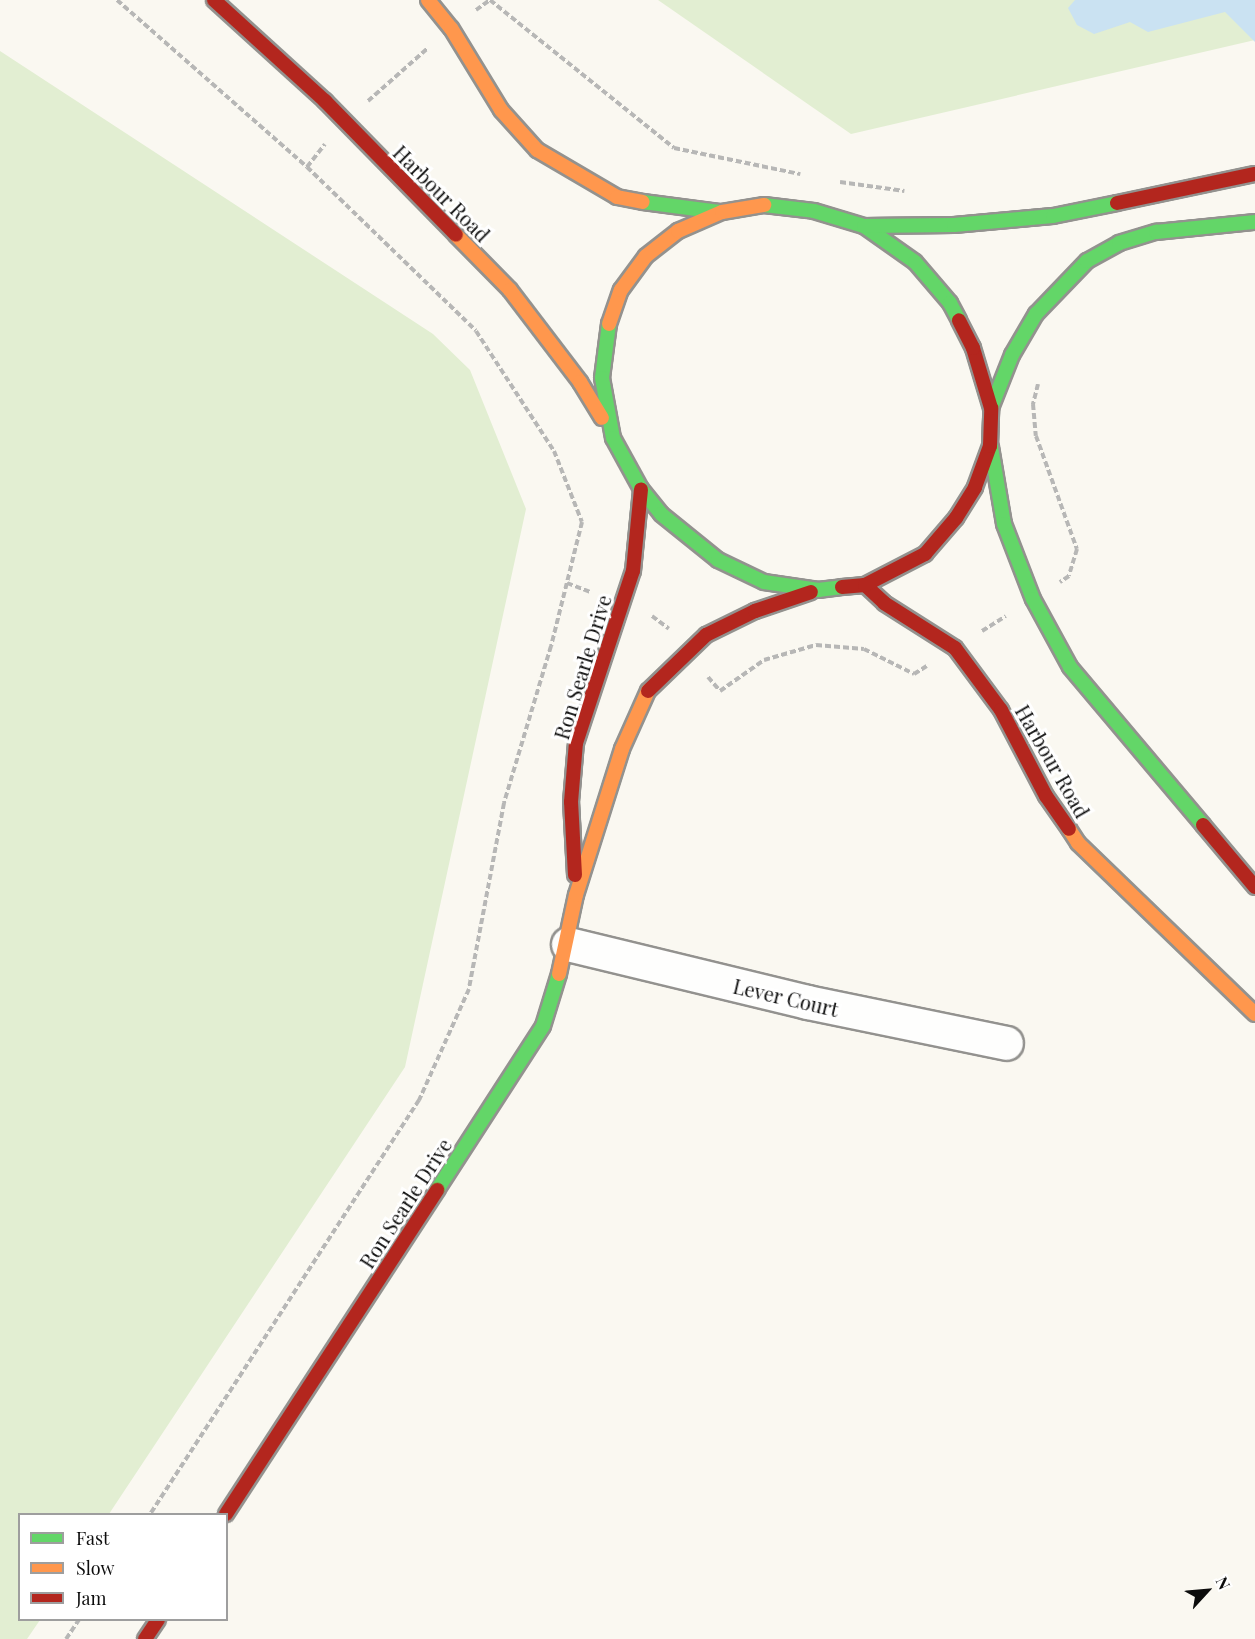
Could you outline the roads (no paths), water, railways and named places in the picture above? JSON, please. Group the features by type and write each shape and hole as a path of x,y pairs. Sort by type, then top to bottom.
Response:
{"main road":[{"name":"Harbour Road","path":"214,0 344,122 510,290 580,382 614,438"},
{"path":"428,0 451,28 501,110 537,150 574,175 617,197 666,207 722,212"},
{"path":"990,446 975,487 956,518 925,554 896,573 865,585 818,590 764,582 718,560 684,536 641,489 614,438 602,378 606,333 621,290 646,256 678,231 722,212 764,205 814,211 864,226 954,225 1053,216 1255,174"},
{"path":"991,408 1012,355 1036,314 1087,261 1119,243 1155,232 1255,222"},
{"path":"864,226 915,262 950,303 973,348 991,408 990,446 1004,524 1033,599 1070,668 1255,887"},
{"name":"Ron Searle Drive","path":"576,894 571,802 576,743 633,571 641,489"},
{"name":"Harbour Road","path":"865,585 884,603 922,624 955,648 1001,710 1046,796 1078,843 1255,1014"},
{"name":"Ron Searle Drive","path":"227,1513 543,1026 568,944 576,894 622,748 649,690 706,635 755,611 818,590"},
{"path":"145,1639 157,1621"}],"street":[{"name":"Lever Court","path":"568,944 807,1002 1006,1043"}],"water":[{"path":"1075,0 1255,0 1255,42 1225,12 1148,32 1130,22 1094,34 1077,25 1068,8"}]}
